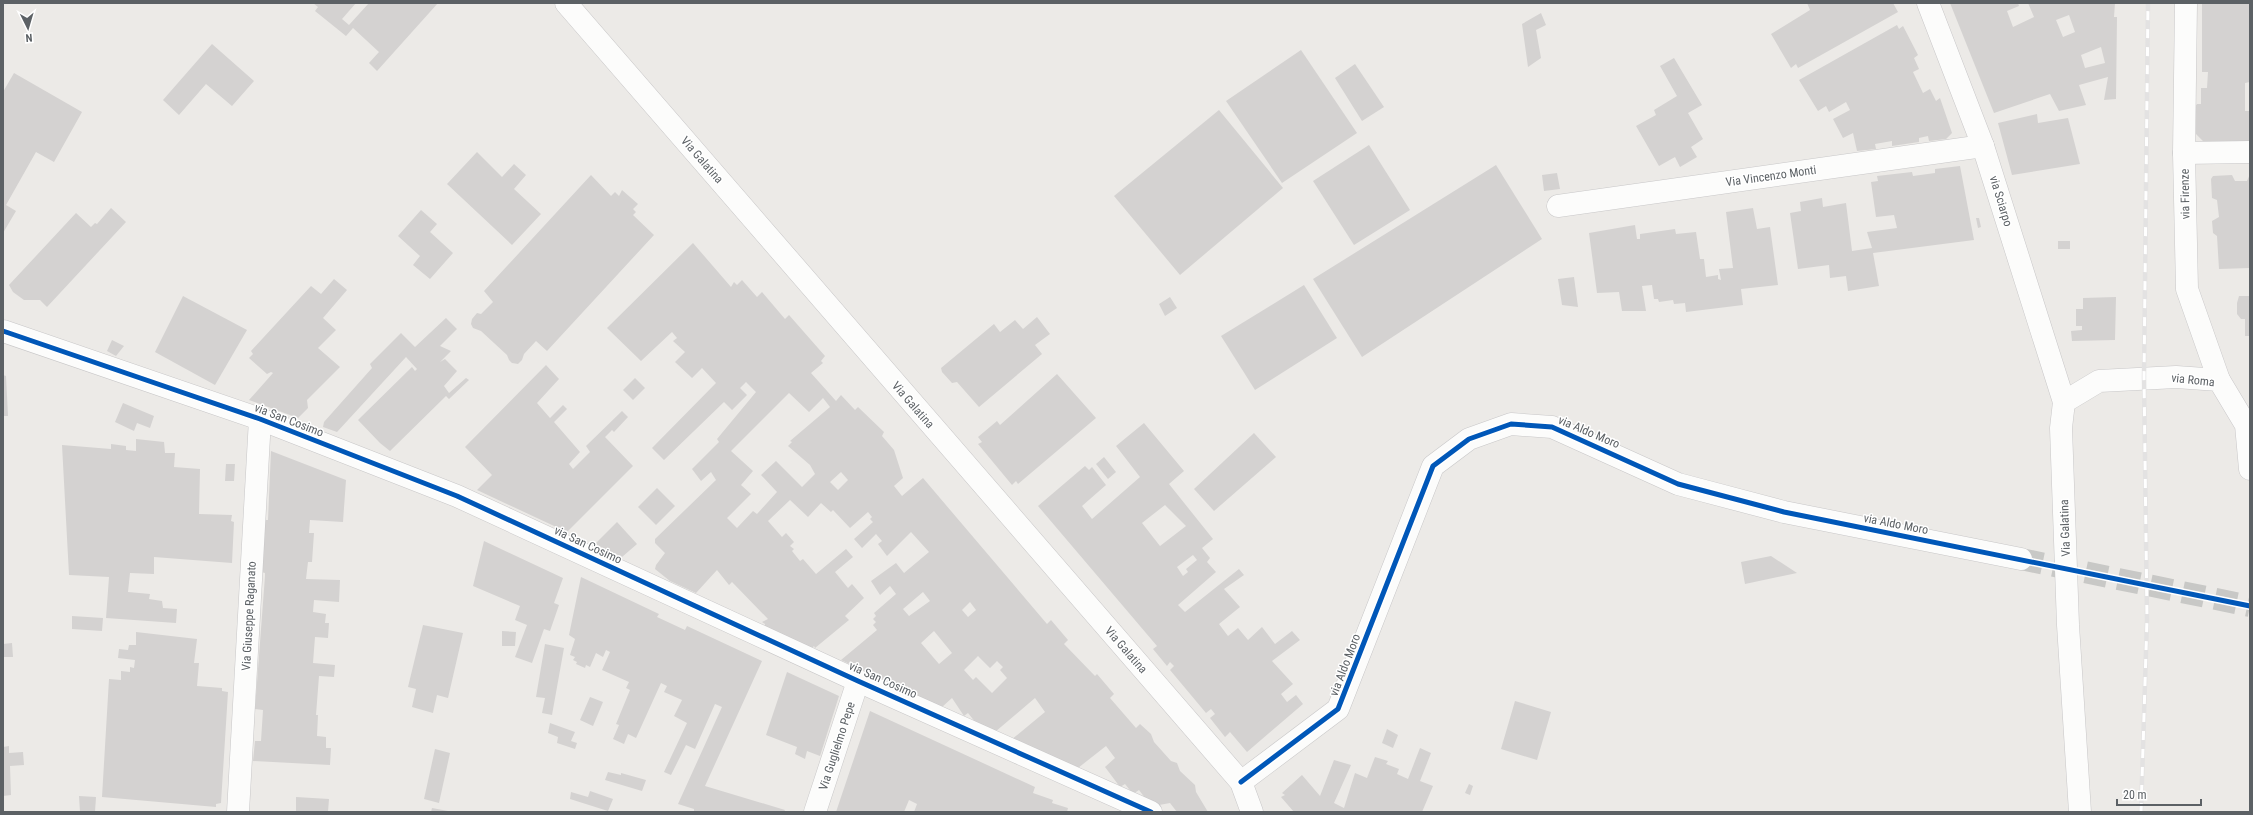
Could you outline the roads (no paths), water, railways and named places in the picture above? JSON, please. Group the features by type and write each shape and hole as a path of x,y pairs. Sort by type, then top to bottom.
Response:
{"street":[{"name":"Via Galatina","path":"566,3 1241,782 1252,812"},
{"name":"via Sciarpo","path":"1928,3 1983,146 2064,402"},
{"name":"via Firenze","path":"2186,3 2184,153 2187,289 2219,380"},
{"name":"Via Vincenzo Monti","path":"1558,206 1983,146"},
{"path":"2184,153 2250,152"},
{"name":"via San Cosimo","path":"3,331 260,419 457,496 858,680 1121,806 1151,812"},
{"name":"via Roma","path":"2064,402 2099,381 2144,377 2176,377 2219,380 2246,426 2250,469"},
{"name":"Via Galatina","path":"2064,402 2061,428 2068,625 2080,812"},
{"name":"Via Giuseppe Raganato","path":"238,812 260,419"},
{"name":"via Aldo Moro","path":"1241,782 1338,709 1432,466 1469,439 1511,424 1552,427 1678,484 1784,512 2021,559"},
{"name":"Via Guglielmo Pepe","path":"815,812 858,680"}],"tunnel":[{"path":"2021,559 2250,606"}],"railway":[{"path":"2141,812 2147,619 2144,377 2148,3"}]}
